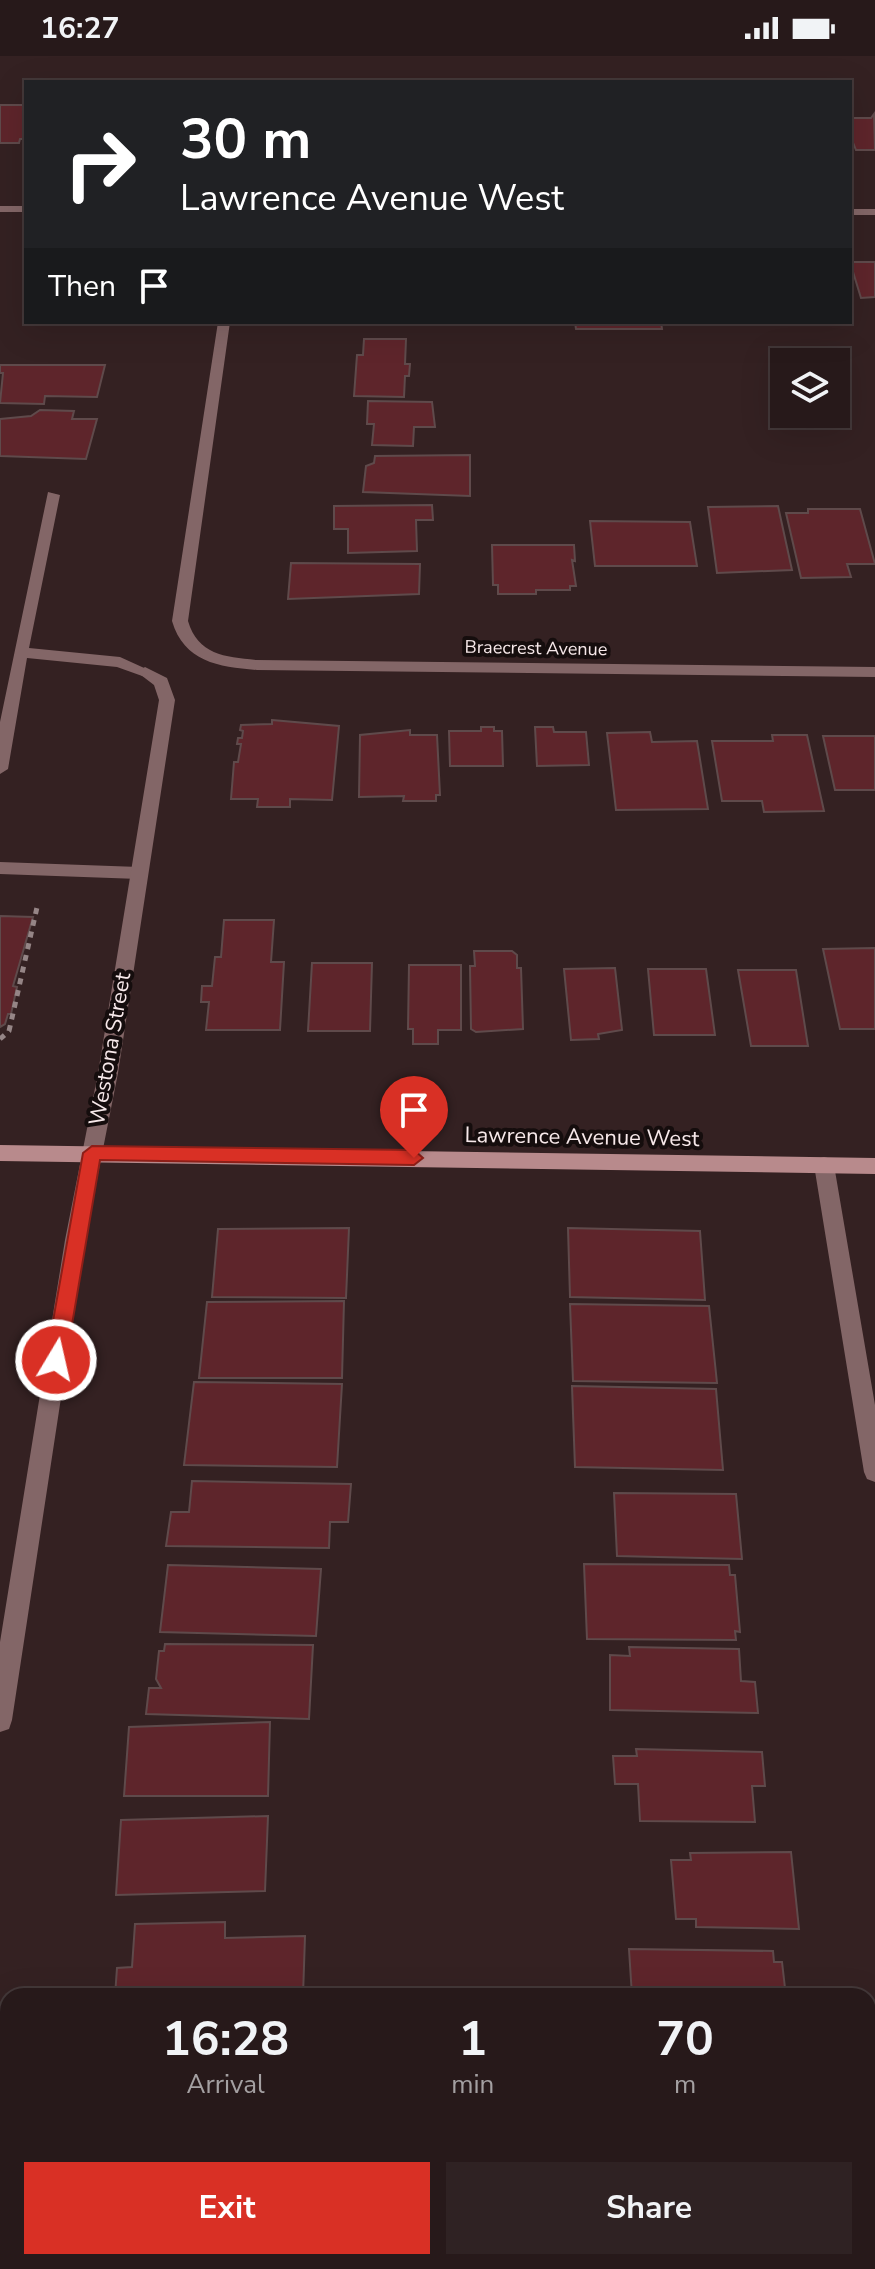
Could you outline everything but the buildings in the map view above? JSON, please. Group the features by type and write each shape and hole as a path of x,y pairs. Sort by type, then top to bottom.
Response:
{"main road":[{"name":"Lawrence Avenue West","path":"0,1153 875,1166"}],"street":[{"path":"0,209 24,209"},
{"path":"852,212 875,212"},
{"name":"Braecrest Avenue","path":"224,324 180,621 183,638 197,654 225,663 257,665 875,672"},
{"path":"0,769 2,744 53,495"},
{"name":"Westona Street","path":"0,1720 167,700 161,682 120,662 20,652"},
{"path":"0,868 139,873"},
{"path":"824,1165 875,1472"}],"path":[{"path":"0,1039 9,1031 39,897 26,897"}],"route":[{"path":"56,1360 92,1153 414,1158"}]}
